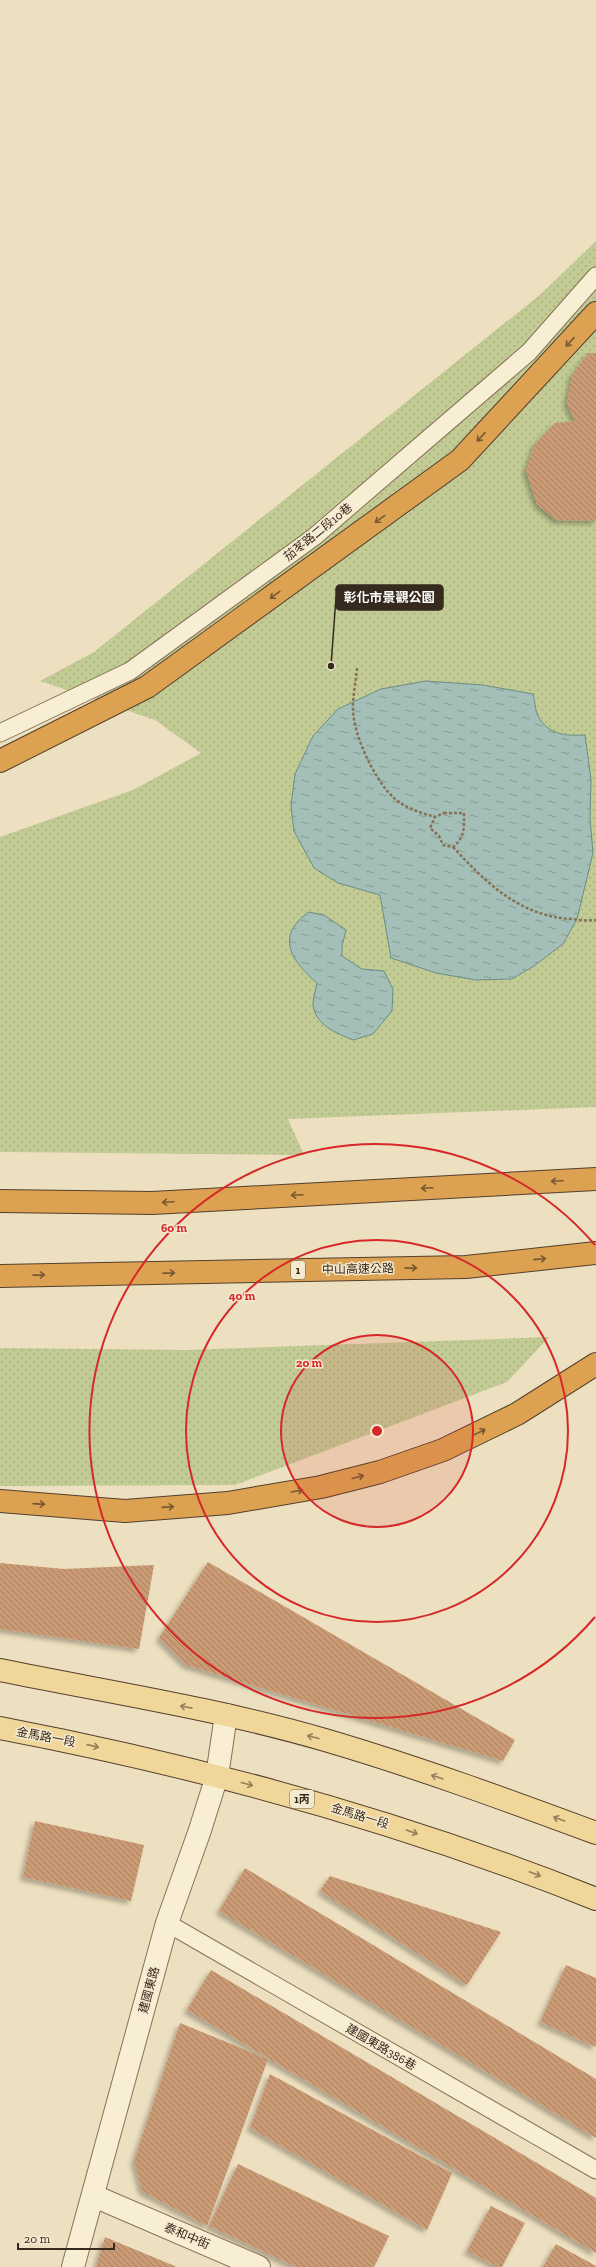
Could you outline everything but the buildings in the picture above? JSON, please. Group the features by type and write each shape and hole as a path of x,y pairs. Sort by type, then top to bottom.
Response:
{"highway":[{"path":"0,761 147,687 460,460 596,313"},
{"path":"0,1201 152,1202 596,1180"},
{"name":"中山高速公路","path":"0,1276 466,1267 596,1253"},
{"path":"0,1501 125,1511 228,1503 321,1487 380,1472 443,1450 517,1414 596,1364"}],"main road":[{"path":"0,1670 226,1715 333,1742 499,1797 596,1833"},
{"name":"金馬路一段","path":"0,1728 80,1743 217,1776 360,1815 531,1873 596,1899"}],"street":[{"name":"建國東路","path":"73,2267 94,2196 167,1923 200,1830 217,1776 226,1715"},
{"name":"泰和中街","path":"94,2196 259,2267"}],"lane":[{"name":"茄苳路二段10巷","path":"0,733 130,671 314,537 528,352 596,276"},
{"name":"建國東路386巷","path":"167,1923 596,2170"}],"path":[{"path":"357,668 353,707 355,727 376,774 394,798 417,812 435,817 444,813 464,813 465,831 461,841 453,847"},
{"path":"435,817 430,828 440,836 443,845 453,847 490,886 522,906 546,916 596,920"}],"green space":[{"path":"596,241 596,1107 288,1119 304,1155 0,1152 0,837 133,790 201,753 155,720 40,681 94,652 541,294"},
{"path":"549,1337 507,1382 235,1485 0,1486 0,1348 187,1350"}],"water":[{"path":"426,681 483,685 533,694 538,716 552,731 571,735 585,735 591,780 590,818 593,853 577,919 563,944 534,966 512,979 476,980 436,973 391,958 380,895 338,883 314,868 294,831 291,806 295,774 313,736 338,709 381,689"},
{"path":"309,912 324,915 346,930 342,946 342,956 362,969 384,971 393,989 392,1011 373,1034 353,1040 328,1028 318,1018 313,1004 317,983 300,966 290,949 292,930 298,921"}],"place":[{"name":"彰化市景觀公園","path":"331,666"}]}
